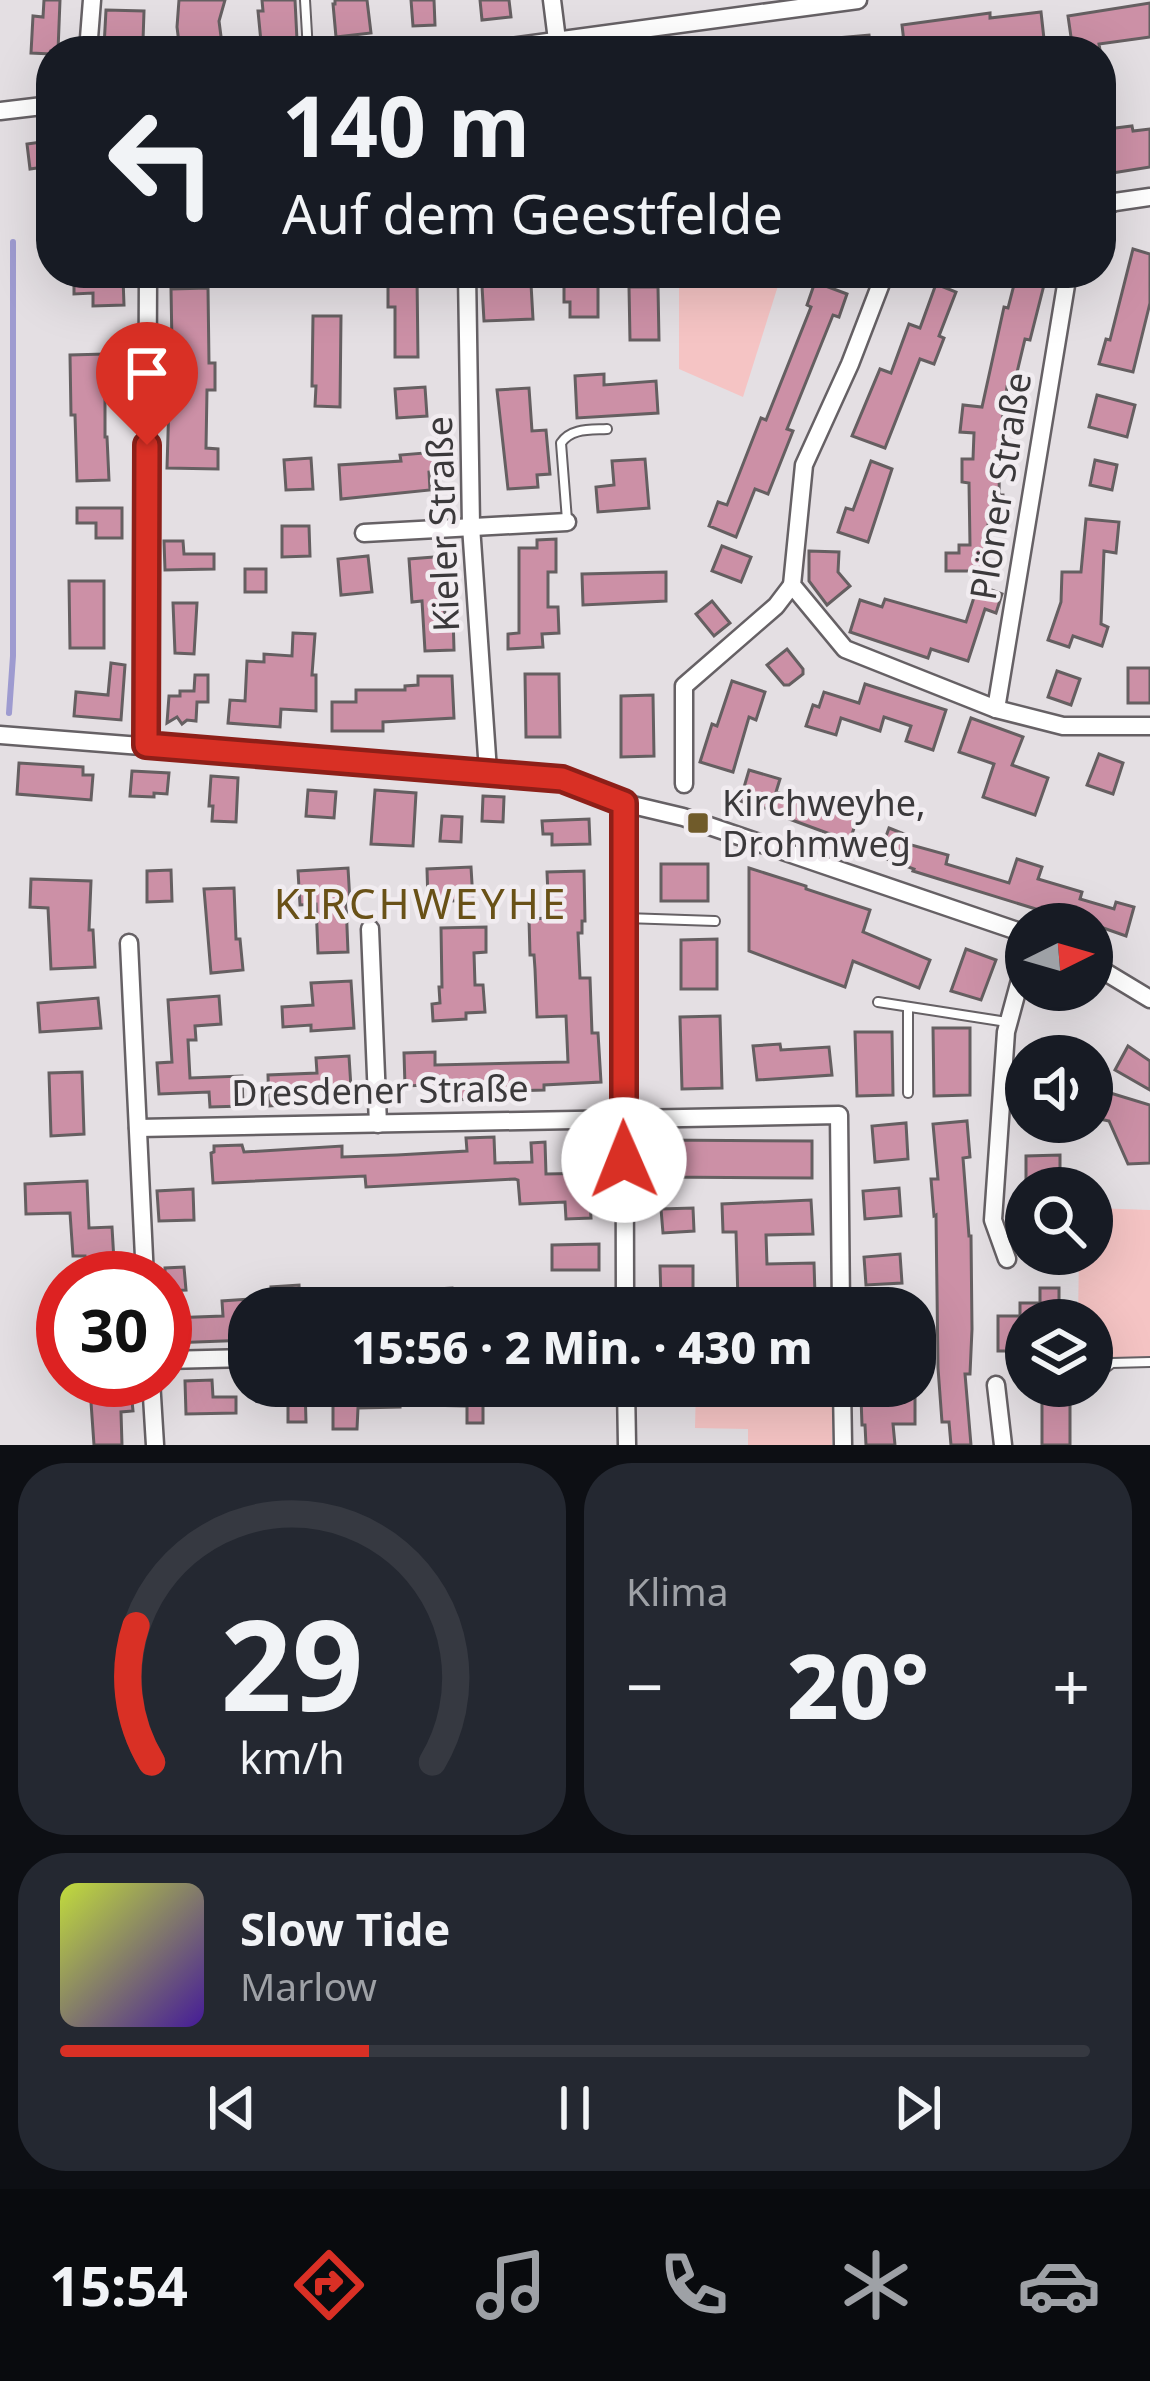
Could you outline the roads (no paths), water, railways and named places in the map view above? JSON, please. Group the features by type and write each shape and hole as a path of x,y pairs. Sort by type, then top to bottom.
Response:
{"street":[{"path":"89,36 92,0"},
{"path":"552,0 556,36"},
{"path":"580,36 737,8 858,0"},
{"path":"0,111 36,107"},
{"path":"1116,202 1150,197"},
{"path":"146,745 148,288"},
{"name":"Kieler Straße","path":"467,288 471,526 488,772"},
{"path":"684,784 684,686 776,606 792,585 804,465 878,288"},
{"name":"Plöner Straße","path":"996,709 1066,288"},
{"path":"364,533 567,521"},
{"path":"792,585 845,649 996,709 1063,726 1150,726"},
{"path":"0,735 562,779 1005,927"},
{"path":"624,803 625,1287"},
{"path":"370,929 378,1124"},
{"path":"129,943 144,1251"},
{"path":"1113,977 1150,999"},
{"path":"1005,1253 993,1220 1012,1011"},
{"name":"Dresdener Straße","path":"138,1128 839,1115 841,1287"},
{"path":"192,1359 228,1358"},
{"path":"996,1385 1003,1445"},
{"path":"153,1407 155,1445"},
{"path":"626,1407 627,1445"},
{"path":"842,1407 843,1445"}],"lane":[{"path":"305,0 307,36"},
{"path":"567,521 561,443 574,432 607,429"},
{"path":"624,918 715,920"},
{"path":"878,1002 1009,1022"},
{"path":"908,1006 908,1093"},
{"path":"1113,1364 1150,1362"}],"waterway":[{"path":"9,713 13,242"}],"place":[{"name":"Kirchweyhe, Drohmweg","path":"698,823"}],"district":[{"name":"KIRCHWEYHE","path":"421,902"}]}
